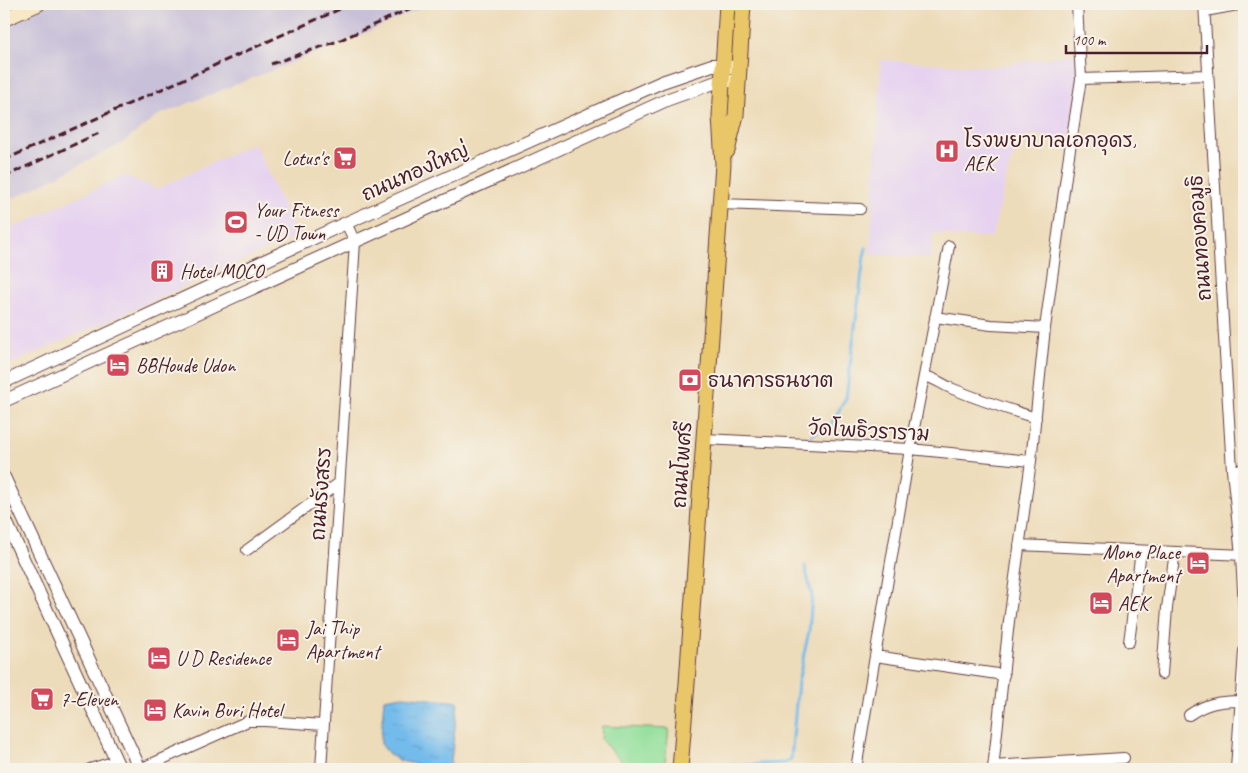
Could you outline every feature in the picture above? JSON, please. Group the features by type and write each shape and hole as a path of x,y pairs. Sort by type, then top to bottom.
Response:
{"main road":[{"path":"4,19 38,4"},
{"name":"ถนนโพศรี","path":"723,164 736,115 731,74 728,4"},
{"name":"ถนนโพศรี","path":"680,769 723,164 720,116 741,28 744,4"},
{"path":"736,115 740,106 743,70 744,52 741,28"}],"street":[{"path":"1077,4 1081,79 1045,328 1031,461 1009,621 993,768 1124,758"},
{"path":"1204,7 1243,4"},
{"name":"ถนนทองคอมูธิ","path":"1204,7 1232,470 1243,555 1244,608"},
{"name":"ถนนทองใหญ่","path":"4,382 346,223 662,82 712,66 731,74"},
{"name":"ถนนทองใหญ่","path":"4,401 669,99 731,74"},
{"path":"1081,79 1208,75"},
{"path":"662,82 669,99"},
{"path":"720,204 860,209"},
{"name":"ถนนรังสรร","path":"321,769 355,242 346,223"},
{"path":"856,769 910,450 949,246"},
{"path":"935,317 1045,328"},
{"path":"924,376 936,379 948,387 978,399 1036,418"},
{"name":"วัดโพธิวราราม","path":"704,439 910,450 1031,461"},
{"path":"1232,470 1244,470"},
{"path":"4,477 140,769 248,721 324,725"},
{"path":"247,550 340,483"},
{"path":"4,516 32,581 118,765"},
{"path":"1019,545 1243,555"},
{"path":"1128,642 1141,551"},
{"path":"1162,674 1166,608 1175,552"},
{"path":"32,581 48,574"},
{"path":"46,609 62,603"},
{"path":"1236,769 1244,652"},
{"path":"875,656 1004,675"},
{"path":"1189,715 1210,703 1241,701"},
{"path":"90,769 118,765 132,753"}],"shaded area":[{"path":"50,4 429,4 361,35 159,115 121,144 4,202 4,25"},
{"name":"โรงพยาบาลเอกอุดร, AEK","path":"1078,53 1078,79 1069,139 1029,134 1010,163 992,237 955,237 948,234 933,234 931,258 870,254 881,60 993,67"},
{"path":"254,143 297,236 4,367 4,232 124,175 157,189"}],"green space":[{"path":"602,726 669,729 664,769 629,769 601,740"}],"water":[{"path":"403,696 458,702 450,769 438,769 401,761 390,755 381,744 384,699"}],"waterway":[{"path":"810,437 830,426 846,398 866,248"},
{"path":"705,767 784,763 791,759 798,682 809,631 812,596 805,566"}],"railway":[{"path":"4,160 351,4"},
{"path":"271,64 338,41 420,4"},
{"path":"4,177 99,133"}],"place":[{"name":"โรงพยาบาลเอกอุดร, AEK","path":"947,151"},
{"name":"Lotus's","path":"345,158"},
{"name":"Your Fitness - UD Town","path":"236,222"},
{"name":"Hotel MOCO","path":"162,271"},
{"name":"BBHoude Udon","path":"118,365"},
{"name":"ธนาคารธนชาต","path":"690,380"},
{"name":"Mono Place Apartment","path":"1198,563"},
{"name":"AEK","path":"1101,603"},
{"name":"Jai Thip Apartment","path":"288,640"},
{"name":"U D Residence","path":"159,658"},
{"name":"7-Eleven","path":"42,699"},
{"name":"Kavin Buri Hotel","path":"155,710"}]}
